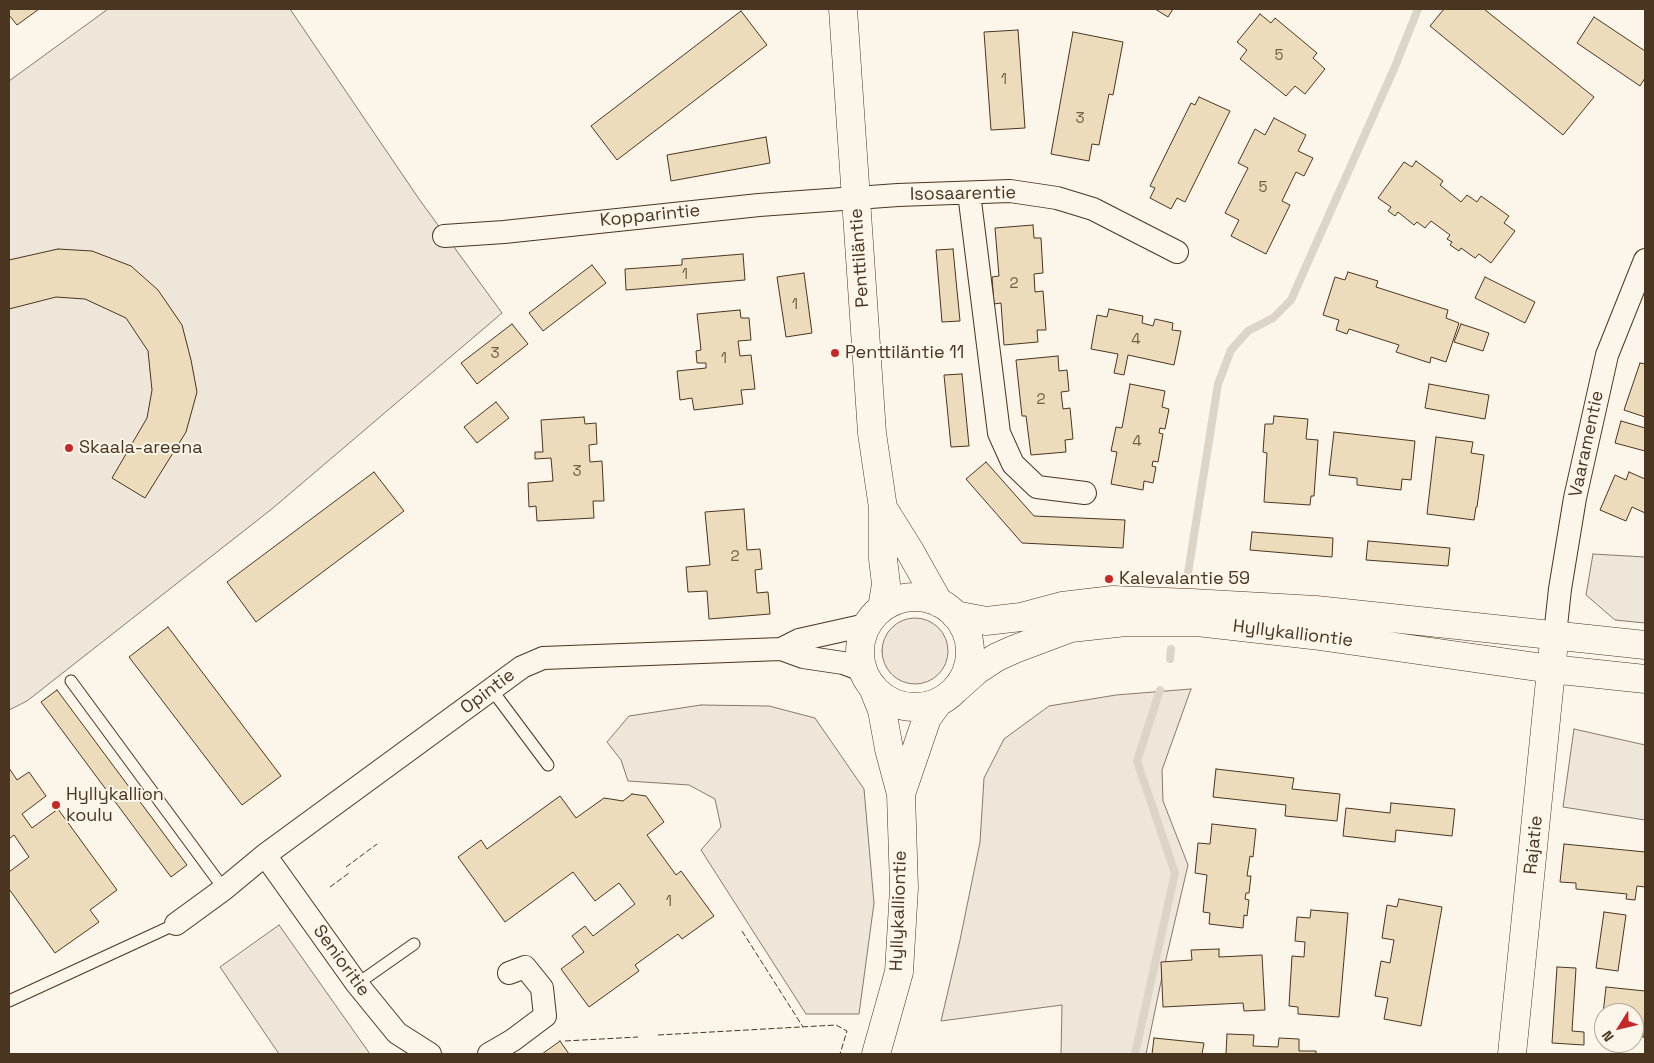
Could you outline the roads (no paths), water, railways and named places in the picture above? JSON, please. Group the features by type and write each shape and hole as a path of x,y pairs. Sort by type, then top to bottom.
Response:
{"main road":[{"name":"Penttiläntie","path":"843,9 872,433 882,508 886,584 874,616"},
{"name":"Penttiläntie","path":"882,508 947,609"},
{"path":"920,597 947,609 966,632 970,652 966,671 947,696 916,708 893,703 868,680 860,647 874,616 900,599 920,597"},
{"name":"Hyllykalliontie","path":"947,609 986,621 1021,617 1062,606 1113,600 1316,610 1645,645"},
{"name":"Hyllykalliontie","path":"901,794 927,718 947,696 977,670 997,657 1071,628 1126,622 1197,622 1331,638 1552,669 1645,679"},
{"name":"Rajatie","path":"1512,1054 1555,635"},
{"name":"Hyllykalliontie","path":"868,680 882,710 889,750 901,794 904,888 899,972 876,1054"}],"street":[{"name":"Isosaarentie","path":"856,198 1010,191 1057,198 1094,209 1177,252"},
{"path":"969,193 998,433 1013,464 1037,487 1085,493"},
{"name":"Kopparintie","path":"444,236 504,232 759,205 856,198"},
{"name":"Vaaramentie","path":"1555,635 1560,589 1575,498 1607,355 1645,260"},
{"path":"781,649 809,637 874,616"},
{"name":"Opintie","path":"176,924 224,889 265,855 522,667 543,658 781,649 803,657 843,663 868,680"},
{"name":"Senioritie","path":"265,855 357,984 396,1033 430,1054"},
{"path":"489,1054 513,1040 546,1016 542,988 524,967 509,973"}],"lane":[{"path":"71,681 224,889"},
{"path":"492,690 548,765"},
{"path":"9,1001 176,924"},
{"path":"357,984 414,944"}],"waterway":[{"path":"1188,573 1218,384 1231,350 1248,331 1273,318 1291,300 1394,69 1418,9"},
{"path":"1170,659 1171,649"},
{"path":"1135,1054 1175,873 1137,761 1160,690"}],"place":[{"name":"Penttiläntie 11","path":"835,353"},
{"name":"Skaala-areena","path":"69,448"},
{"name":"Kalevalantie 59","path":"1109,579"},
{"name":"Hyllykallion koulu","path":"56,805"}]}
